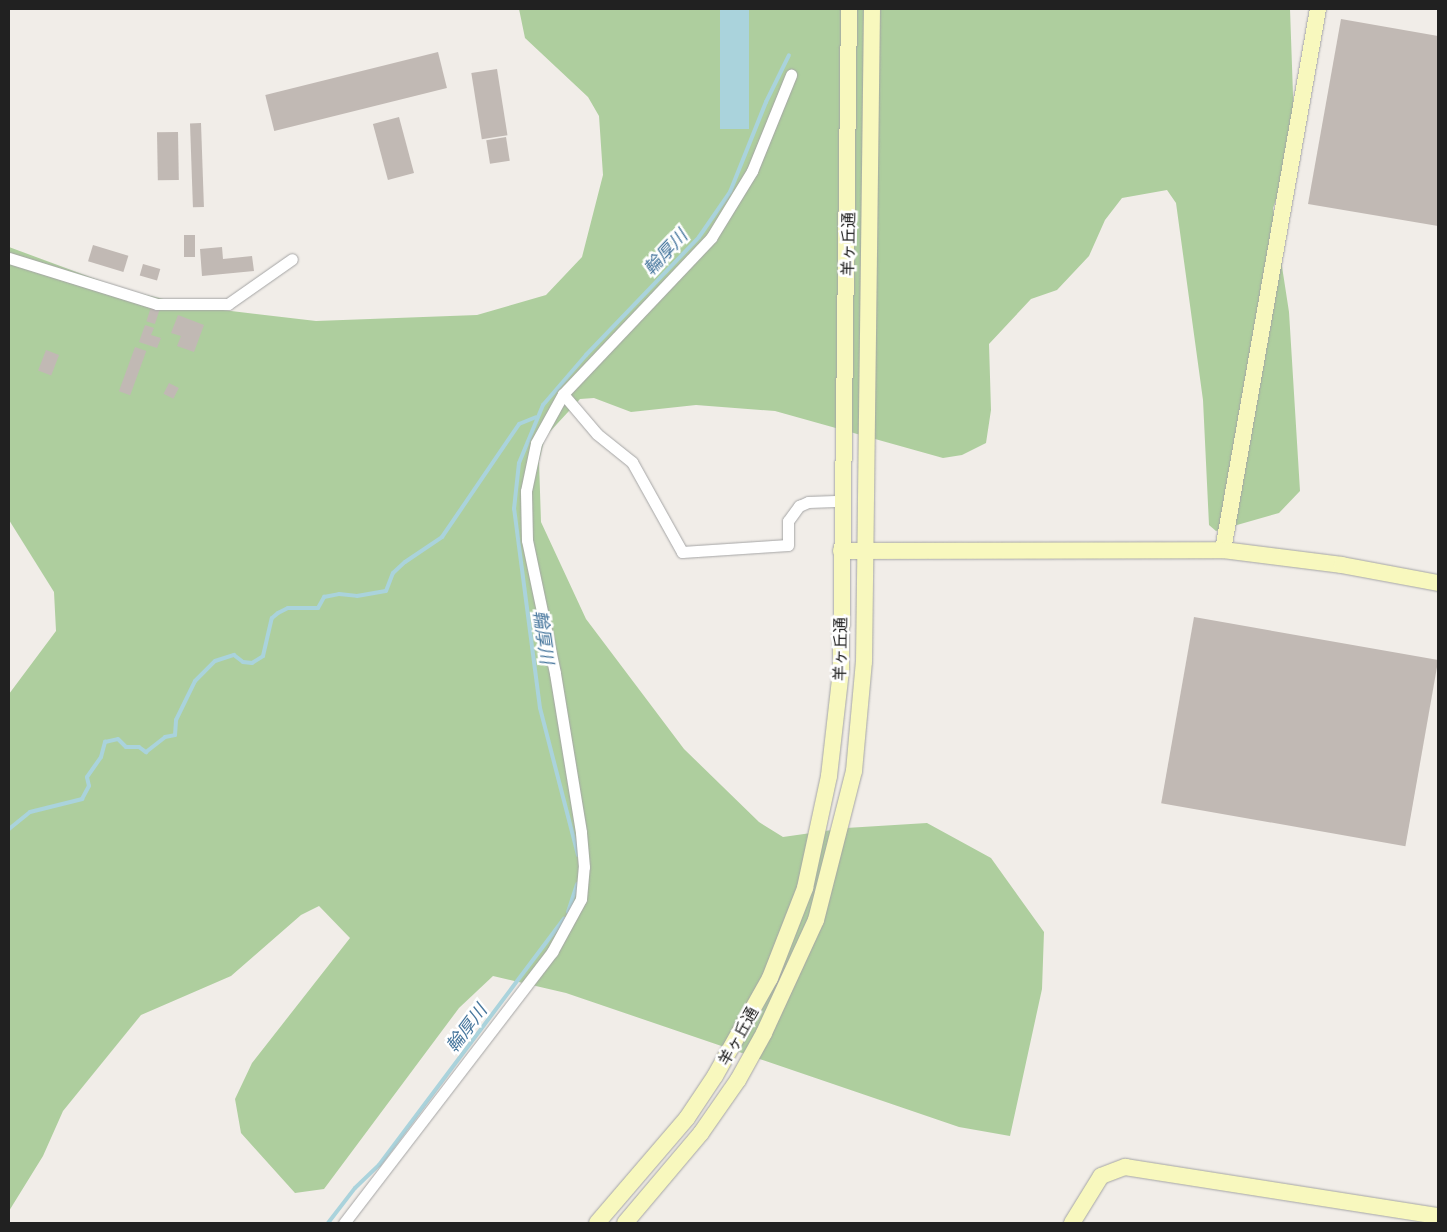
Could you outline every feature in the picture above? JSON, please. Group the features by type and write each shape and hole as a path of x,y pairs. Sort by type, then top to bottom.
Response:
{"main road":[{"name":"羊ヶ丘通","path":"597,1223 648,1168 716,1076 770,978 805,888 837,724 850,9"},
{"name":"羊ヶ丘通","path":"625,1223 701,1133 738,1080 792,978 816,920 854,771 864,662 872,9"},
{"path":"1223,550 1318,9"},
{"path":"841,550 1223,550 1342,565 1438,583"},
{"path":"1072,1223 1101,1176 1125,1167 1438,1216"}],"street":[{"path":"344,1223 552,952 581,899 584,867 581,832 555,673 527,540 528,472 536,443 563,394 711,238 752,171 791,76"},
{"path":"9,258 157,304 228,304 292,259"},
{"path":"563,394 597,434 632,462 682,552 788,545 788,521 799,506 808,502 842,501"}],"green space":[{"path":"519,9 1290,9 1295,152 1273,208 1289,312 1300,491 1279,513 1216,531 1209,525 1203,400 1176,203 1167,190 1122,198 1105,220 1089,256 1057,290 1031,299 989,344 991,410 986,443 962,455 943,458 775,411 696,405 631,412 594,398 580,399 545,437 539,461 541,522 586,619 684,749 759,822 783,837 846,828 927,823 991,858 1044,932 1042,989 1010,1136 959,1127 566,993 493,976 459,1008 324,1189 295,1193 241,1133 235,1099 252,1063 350,938 319,906 301,915 231,976 141,1015 63,1111 43,1156 9,1211 9,694 56,631 54,592 9,520 9,247 125,290 198,307 316,321 477,315 546,295 582,257 603,175 599,116 588,97 525,38"}],"water":[{"path":"720,9 749,9 749,129 720,129"}],"building":[{"path":"1341,19 1438,36 1438,226 1308,204"},
{"path":"438,52 447,88 274,131 265,95"},
{"path":"497,69 507,135 482,139 471,73"},
{"path":"399,117 414,173 388,180 373,124"},
{"path":"190,123 201,123 204,207 193,207"},
{"path":"157,132 178,132 179,180 158,180"},
{"path":"506,137 510,161 490,164 486,140"},
{"path":"184,235 195,235 195,257 184,257"},
{"path":"93,245 128,256 123,272 88,261"},
{"path":"222,247 223,259 252,256 254,271 202,276 200,249"},
{"path":"143,264 160,269 157,280 140,276"},
{"path":"151,307 160,310 155,324 146,321"},
{"path":"178,315 204,325 194,352 177,346 181,336 171,333"},
{"path":"145,325 154,328 151,335 161,338 157,348 139,342"},
{"path":"135,347 146,351 130,395 119,391"},
{"path":"46,350 59,355 51,376 38,371"},
{"path":"169,383 179,388 173,399 164,394"},
{"path":"1194,617 1438,660 1405,846 1161,803"}],"waterway":[{"name":"輪厚川","path":"578,855 540,708 514,509 519,463 543,405 586,355 699,237 730,192 766,102 789,55"},
{"path":"9,829 30,812 82,799 89,786 87,777 101,757 105,742 118,739 126,747 139,747 146,752 165,737 175,735 176,720 195,681 215,661 234,655 243,662 252,663 263,656 272,618 278,613 288,608 318,608 324,597 339,594 357,596 386,591 393,573 405,562 442,537 519,424 536,417"},
{"name":"輪厚川","path":"568,912 577,884"},
{"name":"輪厚川","path":"328,1223 355,1188 379,1165 564,919"}]}
